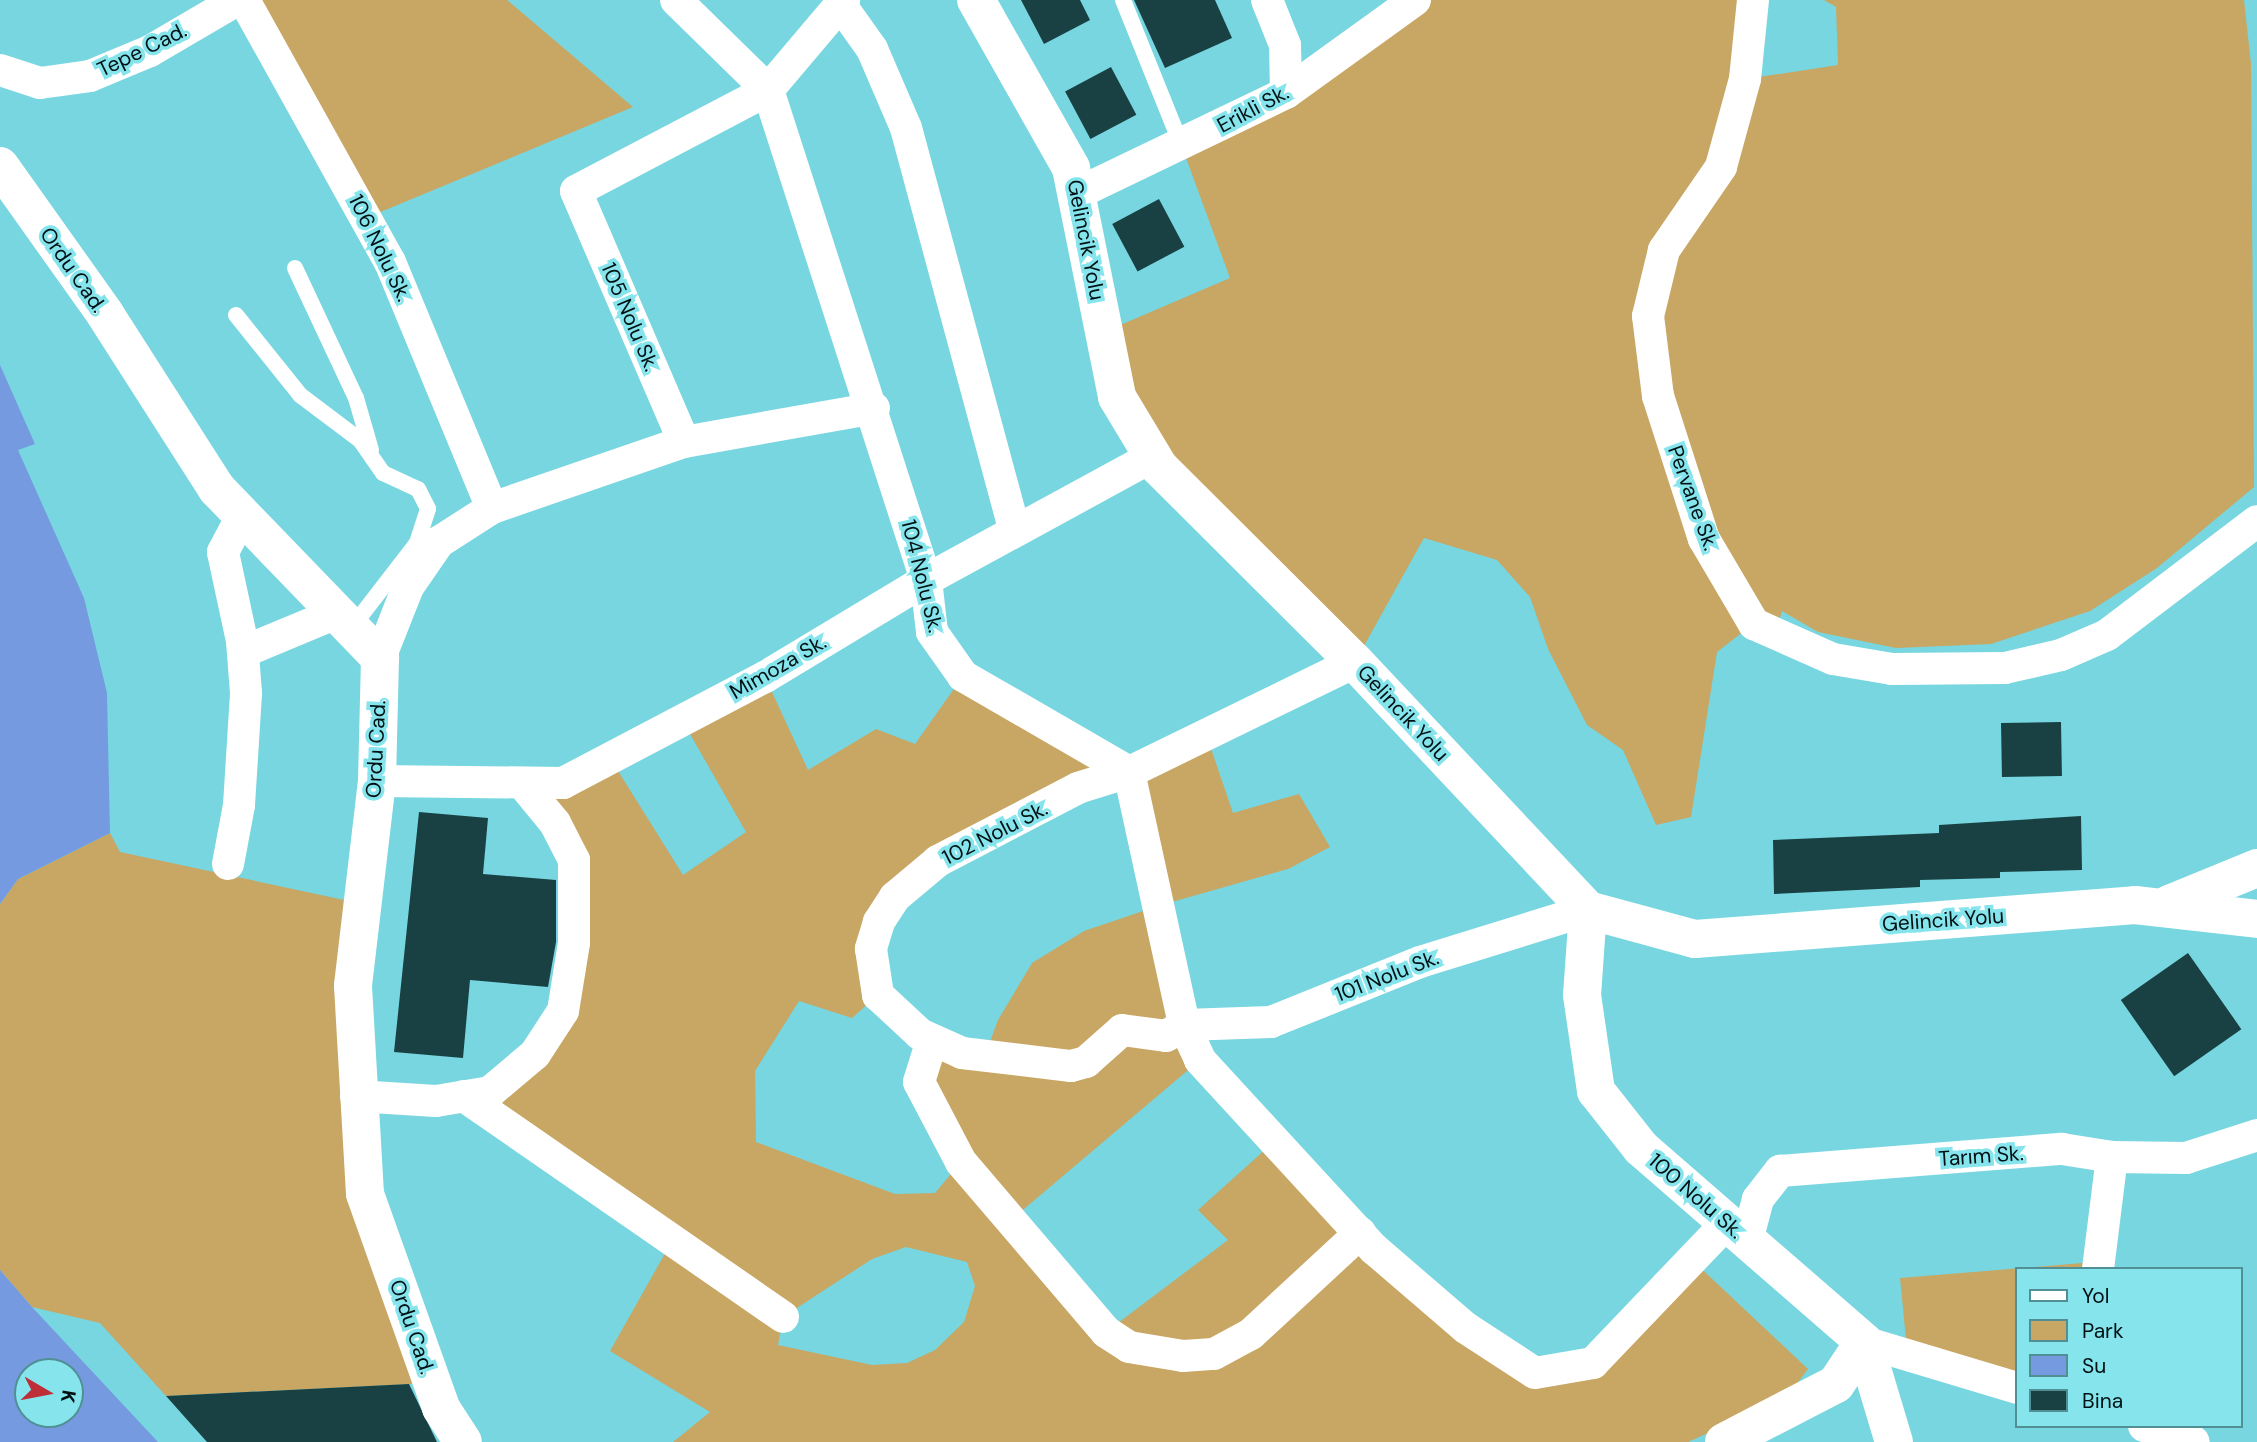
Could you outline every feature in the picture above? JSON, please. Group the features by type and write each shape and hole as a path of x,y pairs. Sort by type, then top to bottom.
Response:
{"main road":[{"name":"Gelincik Yolu","path":"976,0 1071,168 1117,397 1153,456 1354,662 1588,910 1695,939 2167,905"},
{"name":"Ordu Cad.","path":"0,166 105,314 217,489 380,657 377,781 353,986 356,1096 365,1194 441,1408 463,1442"},
{"path":"2167,905 2257,868"},
{"path":"2167,905 2257,919"},
{"name":"100 Nolu Sk.","path":"1588,910 1582,995 1596,1091 1640,1148 1864,1342"},
{"path":"1724,1442 1764,1432 1836,1384 1864,1342"},
{"path":"1864,1342 1894,1442"}],"street":[{"name":"Tepe Cad.","path":"0,70 40,83 90,76 150,51 237,0"},
{"name":"106 Nolu Sk.","path":"244,0 390,262 492,508"},
{"path":"676,0 768,90 842,2 872,49 906,128 1015,531"},
{"path":"1267,0 1285,45 1286,93"},
{"name":"Erikli Sk.","path":"1076,194 1182,147 1286,93 1415,0"},
{"name":"Pervane Sk.","path":"1753,0 1745,79 1721,167 1664,250 1648,316 1658,396 1704,539 1754,624 1833,659 1892,669 2005,668 2061,655 2108,635 2257,521"},
{"name":"105 Nolu Sk.","path":"684,442 576,191 768,90"},
{"name":"104 Nolu Sk.","path":"768,90 874,408 926,580 932,632 963,676 1129,772"},
{"path":"380,657 408,587 439,541 492,508 684,442 874,408"},
{"name":"Mimoza Sk.","path":"377,781 563,783 765,677 926,580 1153,456"},
{"path":"228,864 245,734 243,652 223,552 243,514"},
{"path":"243,652 345,619"},
{"path":"1354,662 1129,772 1184,1025 1200,1060 1360,1233 1465,1328 1535,1373 1593,1363 1737,1233"},
{"name":"102 Nolu Sk.","path":"1129,772 1078,788 937,861 895,897 870,949 871,973 878,995 932,1040 961,1053 1071,1066 1086,1062 1122,1030 1166,1037 1184,1025"},
{"path":"356,1096 436,1101 490,1091 536,1054 562,1011 575,943 574,860 555,823 522,783"},
{"name":"101 Nolu Sk.","path":"1184,1025 1271,1022 1420,962 1588,910"},
{"path":"932,1040 919,1082 961,1163 1106,1332 1129,1347 1164,1355 1214,1354 1251,1334 1360,1233"},
{"path":"464,1096 783,1317"},
{"name":"Tarım Sk.","path":"1737,1233 1758,1199 1780,1171 2063,1149 2112,1157 2186,1158 2257,1135"},
{"path":"2098,1267 2112,1157"},
{"path":"1864,1342 2016,1388"},
{"path":"2150,1428 2194,1442"}],"lane":[{"path":"1123,0 1182,147"},
{"path":"295,268 356,398 374,462"},
{"path":"236,315 300,395 360,440 383,473 418,489 428,509 417,543 345,619"}],"green space":[{"path":"244,0 507,0 633,107 366,218"},
{"path":"1415,0 1753,0 1746,79 1838,65 1836,7 1824,0 2244,0 2251,64 2254,487 2157,568 2090,611 1991,644 1896,648 1818,632 1782,611 1775,633 1753,624 1717,652 1691,817 1656,825 1623,750 1587,725 1548,649 1530,597 1497,560 1424,538 1355,662 1159,467 1104,332 1230,278 1182,147"},
{"path":"963,676 1129,772 895,897 878,995 852,1018 799,1001 755,1071 756,1142 895,1194 935,1193 961,1162 923,1064 985,1055 998,1020 1032,963 1084,931 1158,906 1200,1060 1011,1220 1106,1332 1228,1240 1198,1210 1277,1139 1374,1249 1535,1373 1593,1363 1691,1259 1808,1369 1786,1398 1688,1442 673,1442 710,1412 610,1351 672,1241 464,1096 563,1011 574,860 522,783 610,758 683,875 746,832 682,720 765,677 808,770 876,729 915,744","holes":["906,1247 967,1262 975,1286 964,1322 935,1350 907,1363 872,1365 778,1345 783,1317 872,1259"]},
{"path":"1206,734 1233,813 1299,794 1330,847 1288,869 1158,906 1129,772"},
{"path":"110,833 120,852 363,904 356,1096 432,1383 166,1396 100,1323 32,1307 0,1270 0,904 18,879"},
{"path":"2083,1263 2082,1267 2034,1267"},
{"path":"2016,1268 2016,1372 1906,1339 1900,1278"}],"water":[{"path":"0,365 35,444 18,450 84,598 107,693 110,833 18,879 0,904"},
{"path":"0,1270 80,1358 14,1358 14,1428 84,1428 84,1363 158,1442 0,1442"}],"building":[{"path":"1021,0 1080,0 1090,20 1044,44"},
{"path":"1134,0 1215,0 1232,38 1165,68"},
{"path":"1111,67 1136,115 1090,139 1065,91"},
{"path":"1159,199 1184,247 1138,272 1112,224"},
{"path":"2061,722 2062,776 2002,777 2001,723"},
{"path":"419,812 488,818 483,874 556,880 556,942 548,987 470,980 463,1058 394,1052"},
{"path":"2081,816 2082,870 2000,872 2000,878 1920,880 1920,887 1774,894 1773,840 1939,833 1939,825"},
{"path":"2188,953 2241,1029 2174,1076 2121,1000"},
{"path":"409,1384 437,1442 207,1442 166,1396"}]}
